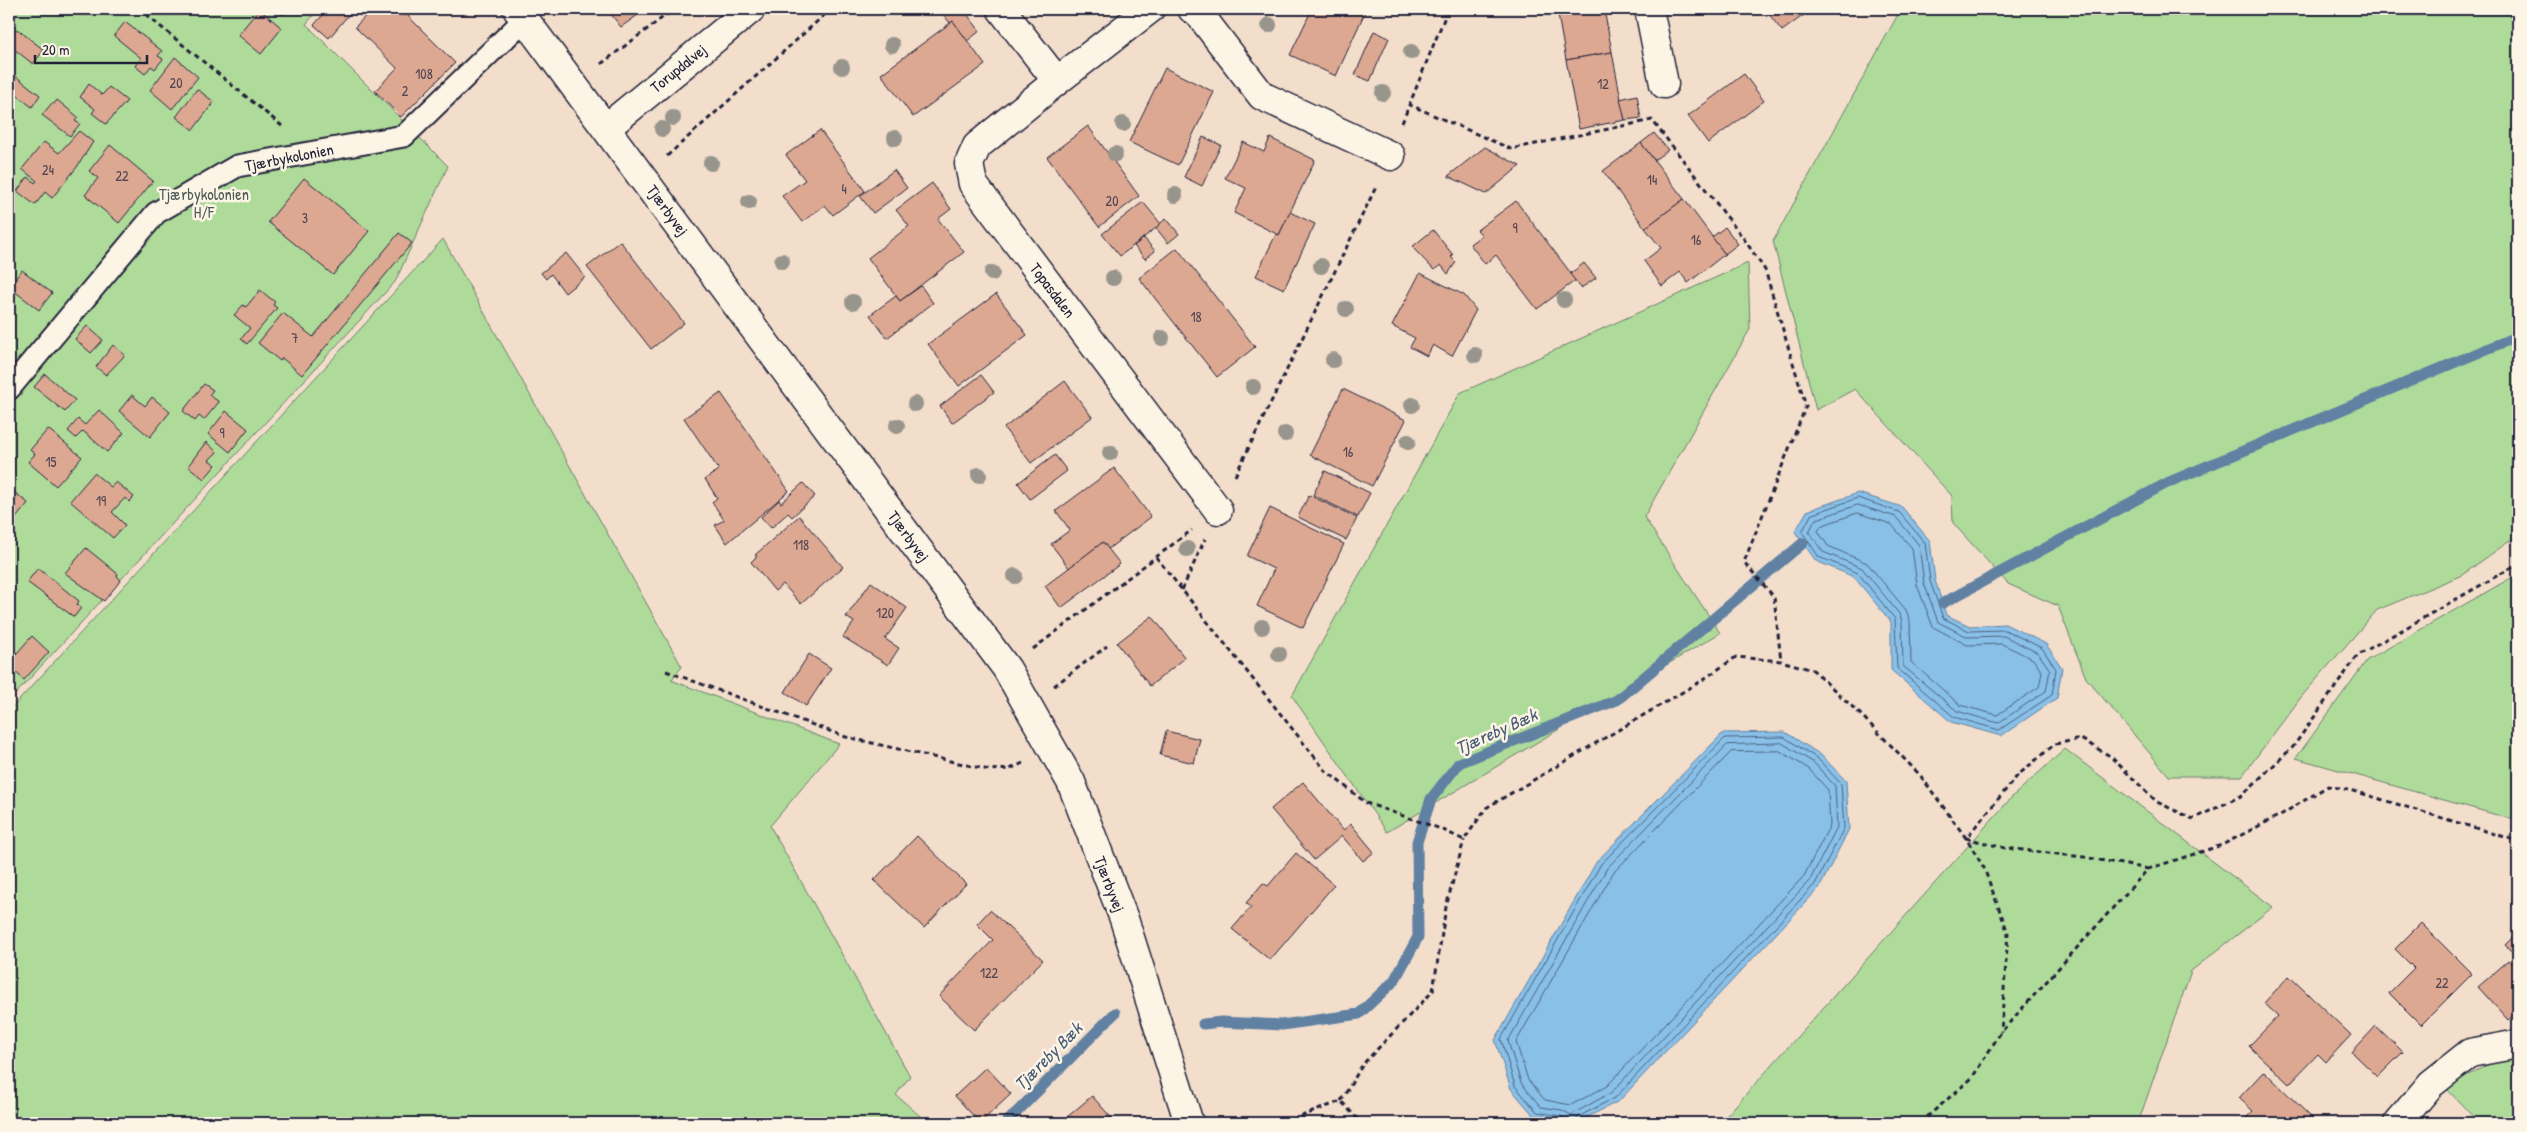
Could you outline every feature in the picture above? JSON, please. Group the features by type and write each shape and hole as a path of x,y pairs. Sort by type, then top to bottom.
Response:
{"street":[{"name":"Torupdalvej","path":"606,128 751,9"},
{"path":"1001,9 1057,81"},
{"name":"Topasdalen","path":"1150,9 977,146 969,164 973,184 1218,510"},
{"path":"1192,9 1197,11 1262,96 1391,156"},
{"path":"1649,9 1664,84"},
{"name":"Tjærbyvej","path":"521,14 644,176 1007,670 1071,782 1124,919 1189,1123"},
{"path":"2398,1123 2431,1084 2470,1053 2518,1044"}],"lane":[{"name":"Tjærbykolonien","path":"9,389 156,213 237,166 404,136 521,14"}],"path":[{"path":"139,9 313,152"},
{"path":"574,84 674,9"},
{"path":"644,176 831,9"},
{"path":"1182,590 1218,510 1391,156 1408,104 1448,9"},
{"path":"1408,104 1511,149 1652,120 1744,239 1765,270 1806,406 1744,562 1774,597 1781,661"},
{"path":"1007,670 1218,510"},
{"path":"1156,557 1325,770 1366,803 1441,829 1464,840"},
{"path":"1966,838 2018,775 2055,744 2081,739 2110,756 2157,802 2193,819 2241,796 2293,748 2358,655 2518,564"},
{"path":"1028,706 1107,646"},
{"path":"1284,1123 1341,1101 1363,1064 1434,992 1446,907 1464,840 1486,808 1698,683 1736,657 1781,661 1813,670 1860,714 1920,776 1966,838 1984,868 2008,933 2001,1032"},
{"path":"666,671 846,737 989,770 1010,769 1053,749"},
{"path":"1966,838 2005,848 2084,857 2148,869 2222,845 2282,814 2328,786 2354,791 2518,841"},
{"path":"1920,1123 1972,1078 2001,1032 2148,869"},
{"path":"1341,1101 1361,1123"}],"green space":[{"name":"Tjærbykolonien H/F","path":"13,9 319,9 306,24 448,166 395,282 9,701 9,15"},
{"path":"1901,9 2518,9 2518,535 2462,575 2377,610 2302,696 2242,776 2169,776 2086,678 2058,606 2008,584 1953,523 1952,496 1855,389 1816,410 1773,241"},
{"path":"443,239 682,667 671,680 839,744 770,826 910,1076 896,1095 928,1123 9,1123 9,711"},
{"path":"1748,263 1750,329 1644,517 1720,633 1387,832 1292,696 1460,393"},
{"path":"2518,574 2518,821 2296,758 2367,660"},
{"path":"2065,749 2273,907 2191,971 2138,1123 1720,1123 2012,797"},
{"path":"2518,1057 2518,1123 2479,1123 2445,1087 2495,1061"}],"water":[{"path":"1858,493 1902,507 1930,541 1935,580 1946,615 1970,626 2005,624 2046,644 2062,668 2057,698 2001,736 1951,722 1891,670 1891,622 1854,577 1816,561 1795,532 1807,511"},
{"path":"1785,732 1821,755 1846,781 1849,829 1820,887 1619,1101 1576,1123 1535,1117 1511,1089 1495,1040 1597,861 1723,733"}],"building":[{"path":"259,9 282,28 261,54 238,35"},
{"path":"275,9 289,9 283,15"},
{"path":"328,9 346,9 350,13 329,38 314,25"},
{"path":"372,9 401,9 455,63 401,117 375,91 397,68 355,27"},
{"path":"607,9 640,9 642,12 621,27"},
{"path":"939,9 963,9 980,31 967,41 953,21 950,23"},
{"path":"1082,9 1093,9 1086,14"},
{"path":"1312,9 1359,9 1365,12 1336,76 1290,55"},
{"path":"1557,9 1604,9 1612,52 1566,60"},
{"path":"1765,9 1812,9 1782,31"},
{"path":"953,21 985,65 913,117 881,74"},
{"path":"125,22 162,51 158,56 163,59 155,69 151,66 145,74 135,66 141,58 114,36"},
{"path":"17,29 44,50 33,64 9,45 9,40"},
{"path":"1374,31 1389,38 1370,81 1355,75"},
{"path":"1612,52 1625,120 1579,129 1566,60"},
{"path":"175,57 198,77 172,109 150,90"},
{"path":"1165,68 1214,92 1178,165 1129,142"},
{"path":"9,71 40,95 32,107 9,89"},
{"path":"1744,74 1764,101 1708,143 1688,116"},
{"path":"89,84 102,95 109,87 127,101 106,124 92,113 95,109 80,97"},
{"path":"197,89 214,102 193,130 176,117"},
{"path":"1637,95 1641,118 1625,120 1620,99"},
{"path":"57,100 78,117 75,121 80,124 70,136 42,115"},
{"path":"1088,126 1139,196 1099,227 1047,157"},
{"path":"820,130 865,191 833,215 825,205 802,222 782,196 805,180 786,155"},
{"path":"79,131 93,142 77,167 52,198 45,192 35,205 17,191 28,177 35,183 37,181 22,169 44,142 59,153"},
{"path":"1654,133 1668,150 1654,160 1641,143"},
{"path":"1203,137 1221,145 1202,186 1184,177"},
{"path":"1270,138 1315,160 1279,235 1234,213 1246,188 1225,178 1243,142 1264,152"},
{"path":"1641,143 1684,199 1645,228 1603,171"},
{"path":"110,145 153,181 119,223 85,195 98,178 89,171"},
{"path":"1485,147 1520,166 1486,194 1448,176"},
{"path":"894,170 907,188 873,213 860,196"},
{"path":"304,178 369,231 333,275 268,222"},
{"path":"932,183 951,209 938,219 964,252 900,301 868,258 909,226 896,210"},
{"path":"1684,199 1725,254 1688,283 1680,272 1662,286 1644,261 1661,248 1645,228"},
{"path":"1516,201 1576,280 1537,309 1496,255 1485,264 1470,244 1482,235 1477,230"},
{"path":"1143,202 1161,224 1120,256 1102,234"},
{"path":"1290,212 1315,224 1284,289 1256,276 1276,234 1279,235"},
{"path":"1166,218 1179,234 1168,243 1156,228"},
{"path":"1725,227 1738,244 1725,254 1712,237"},
{"path":"1433,230 1453,255 1451,257 1456,262 1448,274 1441,265 1434,270 1412,247"},
{"path":"399,233 412,243 302,375 282,358 280,361 258,343 283,313 313,337"},
{"path":"1144,238 1155,251 1145,259 1134,246"},
{"path":"620,241 684,323 651,349 587,267"},
{"path":"1177,248 1255,347 1217,377 1139,278"},
{"path":"566,253 585,277 565,293 551,274 546,279 541,273"},
{"path":"1584,263 1596,278 1581,288 1570,274"},
{"path":"22,270 52,293 39,310 9,287"},
{"path":"1420,273 1464,295 1476,310 1452,356 1433,345 1427,356 1410,347 1415,338 1392,326"},
{"path":"921,286 933,303 887,338 870,315 896,296 900,301"},
{"path":"260,290 275,302 273,305 277,308 247,344 241,339 250,328 234,315 243,305 246,307"},
{"path":"996,294 1027,335 959,386 928,344"},
{"path":"87,326 103,340 91,353 75,339"},
{"path":"113,345 125,355 106,375 96,367"},
{"path":"45,374 75,400 65,412 34,387"},
{"path":"981,375 994,392 952,423 940,406"},
{"path":"1065,381 1092,417 1031,463 1004,428"},
{"path":"204,384 213,390 209,395 219,402 204,420 199,416 195,421 183,411"},
{"path":"1343,389 1406,420 1372,486 1310,455"},
{"path":"721,393 789,491 727,543 715,525 724,520 712,502 717,498 705,479 719,470 684,418"},
{"path":"132,395 145,406 152,397 170,412 150,437 119,411"},
{"path":"99,410 124,433 107,452 83,431 76,438 68,431 78,419 85,425"},
{"path":"226,411 248,429 230,452 208,434"},
{"path":"48,429 82,457 56,486 28,462 35,454 30,450"},
{"path":"206,442 217,452 209,460 216,465 204,479 188,466"},
{"path":"1055,455 1067,471 1030,499 1018,483"},
{"path":"1114,468 1151,517 1108,549 1103,542 1069,568 1051,544 1070,530 1056,511"},
{"path":"1325,471 1370,493 1358,517 1313,495"},
{"path":"94,473 111,487 116,482 134,497 129,502 125,498 112,512 125,525 113,538 70,501"},
{"path":"803,483 815,496 792,517 788,513 771,528 761,517 779,500 781,503"},
{"path":"9,488 28,503 13,522 9,518"},
{"path":"1309,495 1357,518 1346,540 1298,517"},
{"path":"1270,508 1344,544 1303,628 1257,606 1274,569 1247,556"},
{"path":"799,516 843,567 801,604 783,584 775,591 751,562 757,556 755,555"},
{"path":"1103,542 1120,564 1061,608 1045,586"},
{"path":"86,548 118,574 117,576 121,580 104,601 65,573"},
{"path":"38,568 79,601 77,604 81,608 74,617 27,582"},
{"path":"871,582 907,608 885,639 899,648 888,665 843,637 854,622 846,617"},
{"path":"1152,616 1185,658 1150,686 1117,643"},
{"path":"32,636 49,652 24,680 9,666 9,662"},
{"path":"809,654 831,668 806,706 785,692"},
{"path":"1166,731 1200,739 1194,763 1160,755"},
{"path":"1303,782 1343,830 1351,824 1374,852 1363,861 1342,836 1314,860 1271,809"},
{"path":"917,836 966,884 924,928 874,880"},
{"path":"1296,853 1334,885 1270,960 1232,929 1251,907 1246,903 1263,883 1268,886"},
{"path":"2518,894 2518,907 2512,901"},
{"path":"990,910 1043,960 974,1030 939,996 993,940 977,924"},
{"path":"2421,923 2472,974 2421,1025 2389,993 2414,968 2395,949"},
{"path":"2518,932 2518,957 2505,945"},
{"path":"2509,960 2518,970 2518,1011 2508,1020 2478,987"},
{"path":"2289,976 2351,1035 2326,1062 2318,1054 2289,1084 2249,1046 2278,1016 2264,1003"},
{"path":"2376,1026 2403,1052 2378,1077 2352,1052"},
{"path":"986,1067 1011,1094 980,1123 955,1096"},
{"path":"2264,1071 2317,1123 2241,1123 2253,1111 2239,1098"},
{"path":"1092,1096 1116,1123 1060,1123"}],"waterway":[{"path":"1943,603 2169,482 2518,336"},
{"name":"Tjæreby Bæk","path":"1203,1024 1221,1022 1282,1025 1359,1014 1394,981 1418,937 1417,842 1431,799 1459,763 1617,700 1803,543"},
{"name":"Tjæreby Bæk","path":"1006,1123 1115,1013"}]}
